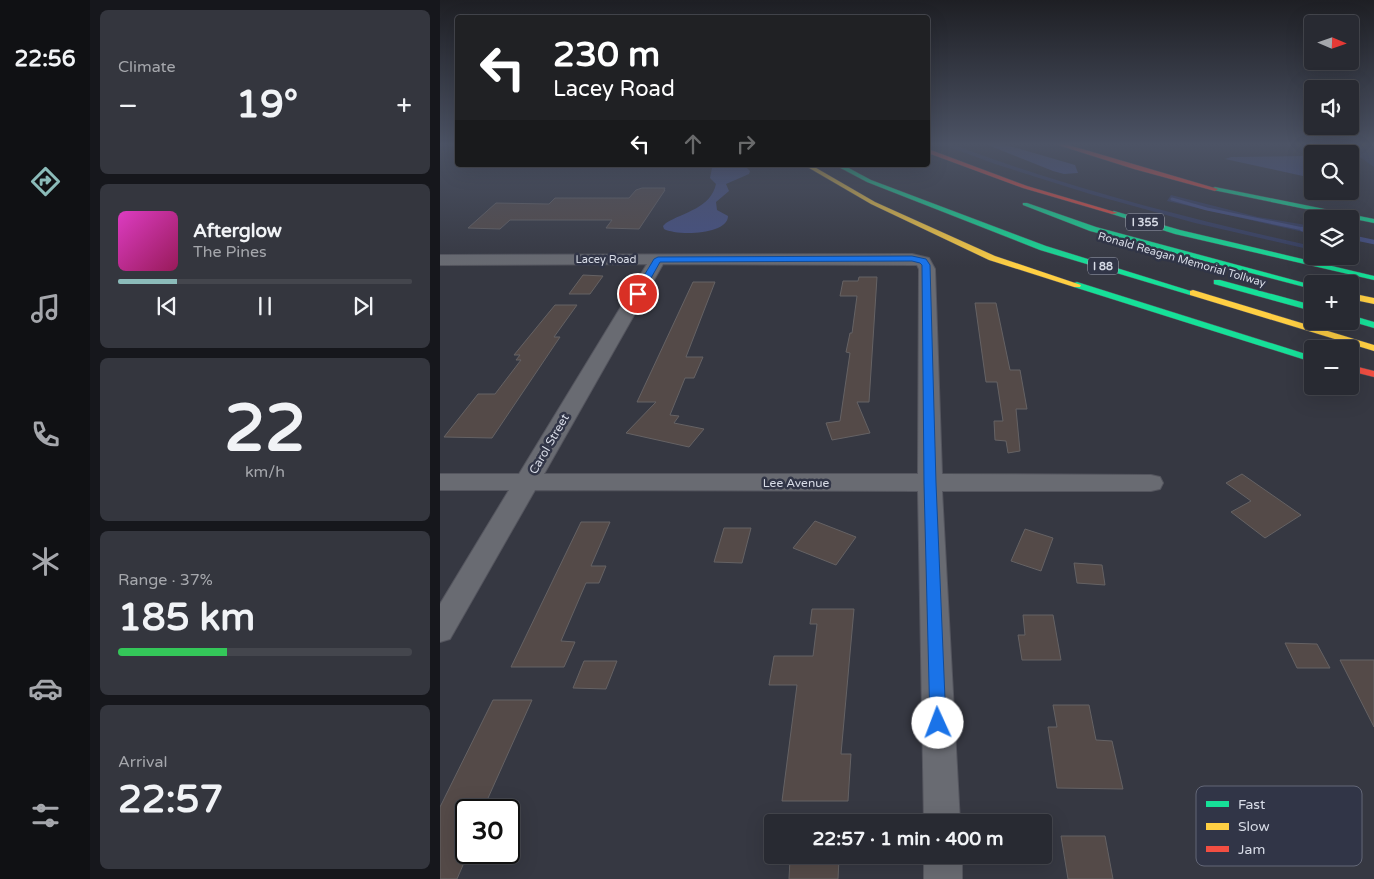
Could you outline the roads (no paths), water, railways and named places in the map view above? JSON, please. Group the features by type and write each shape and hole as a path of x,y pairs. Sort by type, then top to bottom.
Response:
{"main road":[{"path":"842,185 873,203 992,258 1304,357"},
{"name":"I 88","path":"879,185 1043,248 1374,348"},
{"name":"I 355","path":"1020,185 1178,232 1371,278"},
{"path":"1206,185 1283,204 1374,221"},
{"path":"1267,188 1374,210"},
{"name":"I 355","path":"1010,199 1093,229 1304,285"},
{"name":"Ronald Reagan Memorial Tollway","path":"1202,278 1304,306"},
{"path":"1359,298 1374,301"},
{"path":"1359,321 1374,325"},
{"path":"1359,370 1374,374"}],"street":[{"name":"Carol Street","path":"440,630 658,259"},
{"name":"Lacey Road","path":"440,260 912,259 923,261 927,270 930,483"},
{"name":"Lee Avenue","path":"440,482 1151,483"},
{"path":"930,483 942,814"},
{"path":"943,864 943,879"}],"waterway":[{"path":"1172,199 1207,209 1304,229"},
{"path":"1359,239 1374,242"}]}
